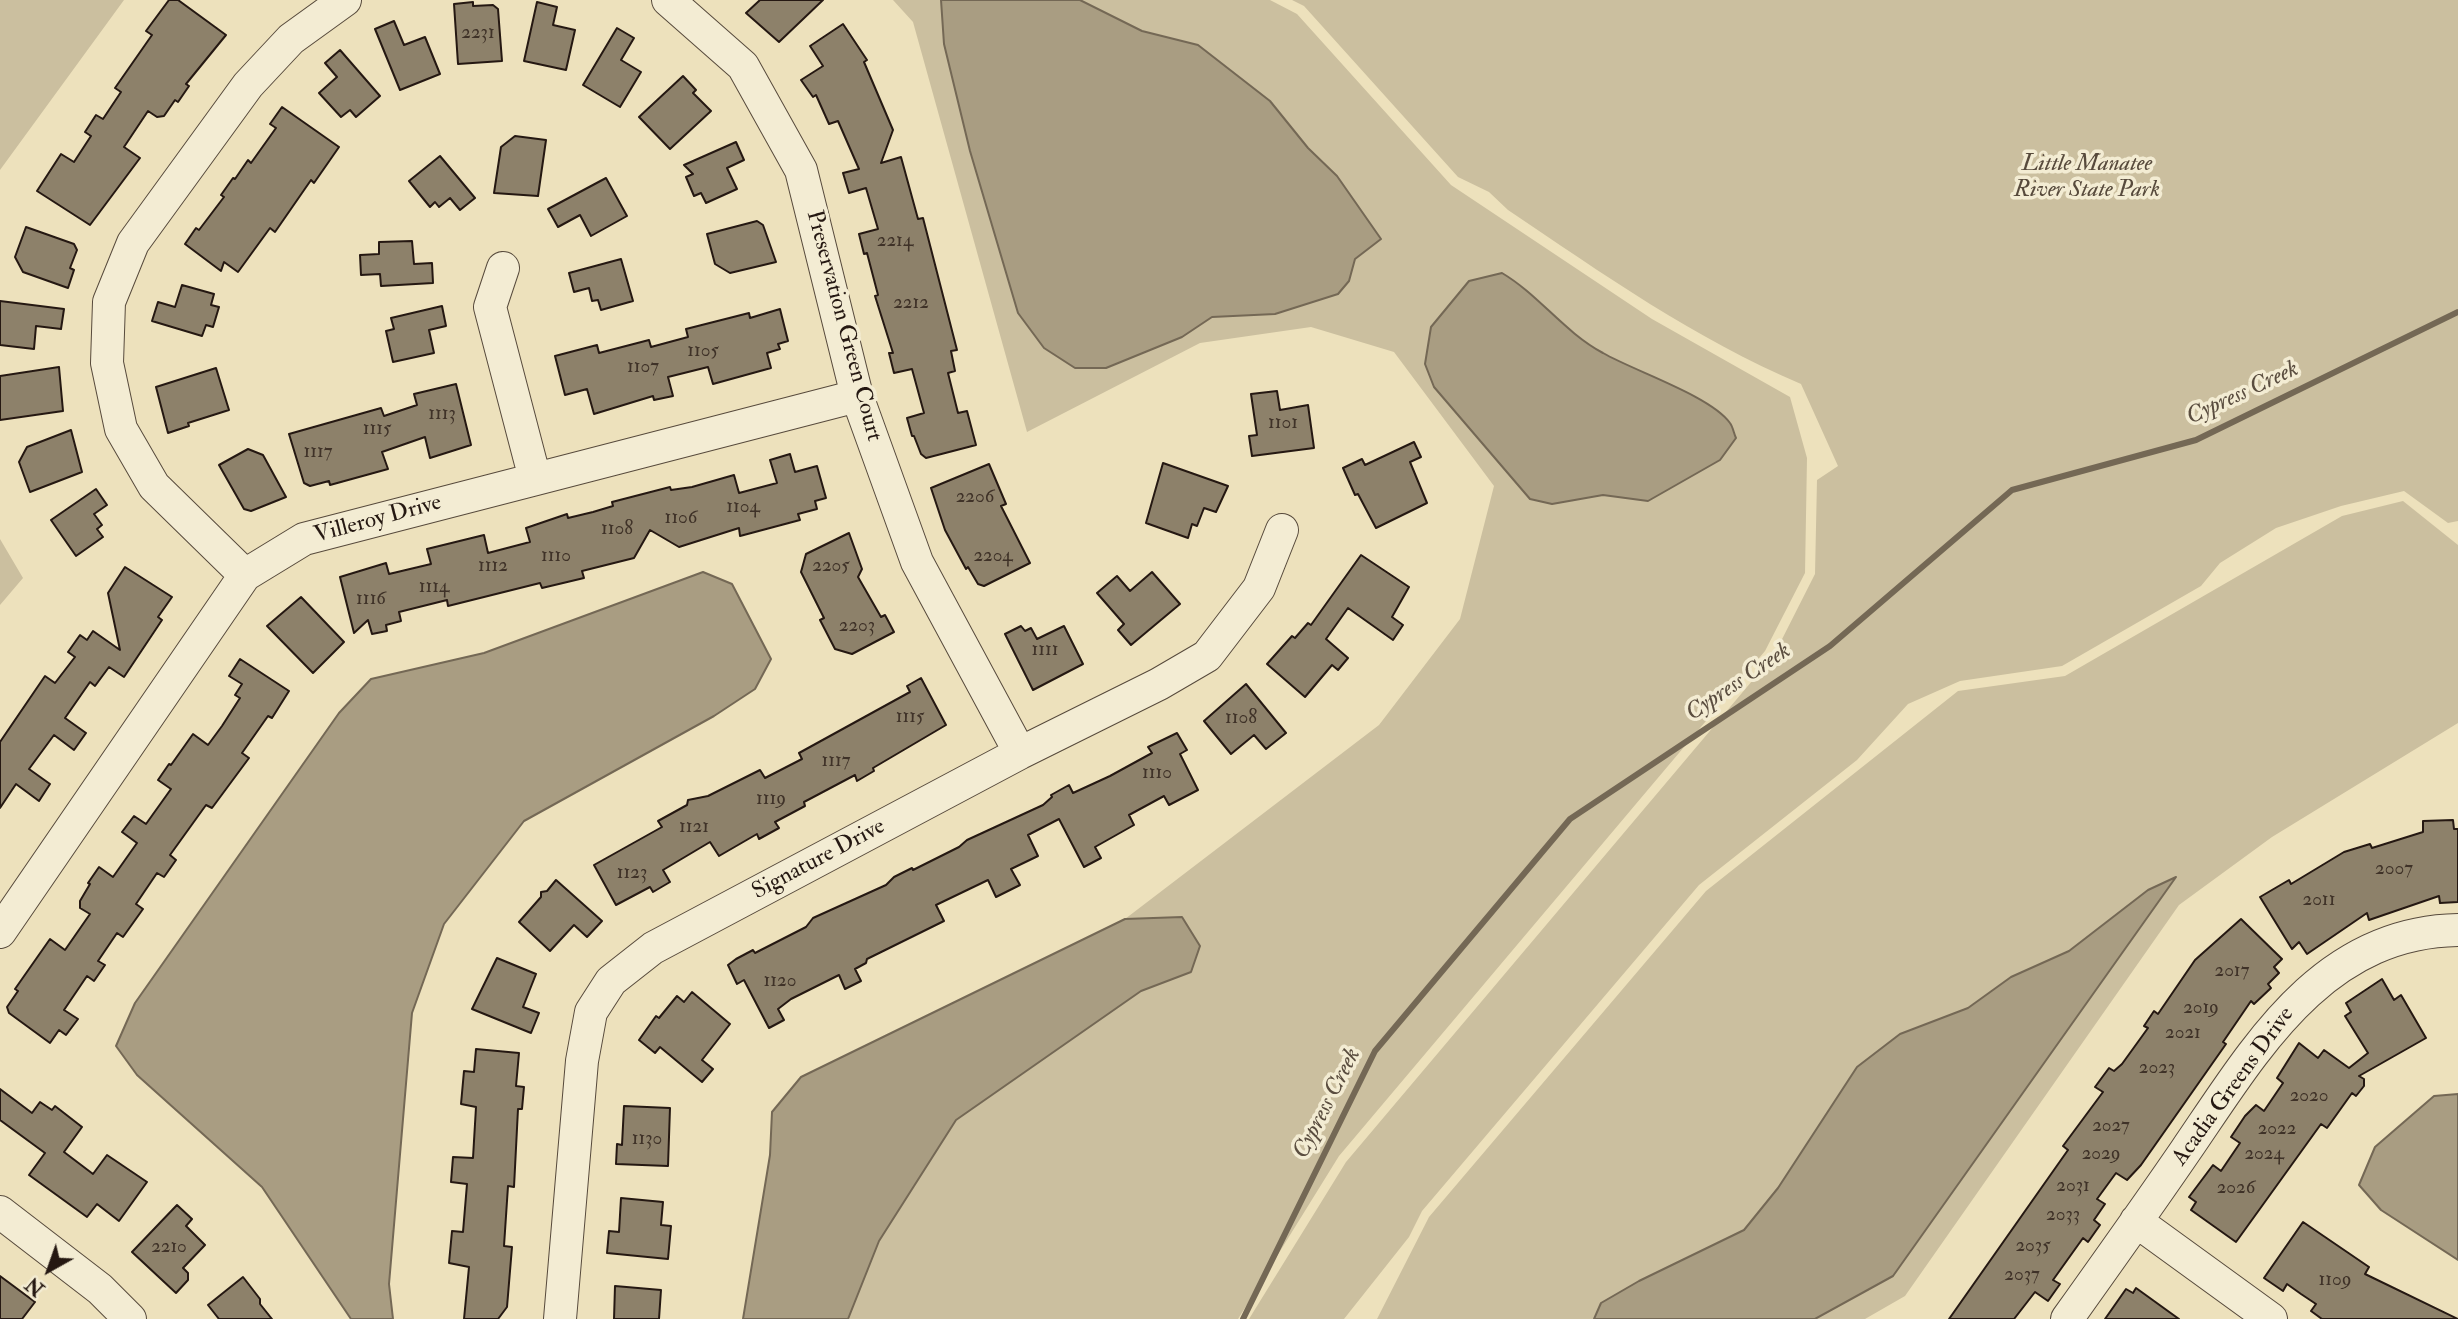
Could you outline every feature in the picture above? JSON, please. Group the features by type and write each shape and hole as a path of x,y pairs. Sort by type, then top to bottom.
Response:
{"street":[{"path":"245,575 154,486 121,429 107,363 109,302 133,243 248,85 291,39 345,0"},
{"name":"Preservation Green Court","path":"668,0 743,66 801,170 857,396 917,562 1020,753"},
{"path":"503,268 489,307 535,479"},
{"name":"Villeroy Drive","path":"0,932 245,575 304,539 857,396"},
{"name":"Signature Drive","path":"560,1319 582,1061 591,1012 611,981 653,947 1020,753 1159,684 1207,656 1259,588 1282,530"},
{"name":"Acadia Greens Drive","path":"2067,1319 2260,1043 2304,994 2333,972 2368,952 2427,933 2458,930"},
{"path":"0,1212 100,1289 130,1319"},
{"path":"2136,1221 2271,1319"}],"green space":[{"path":"0,0 124,0 0,170"},
{"path":"893,0 1270,0 1297,14 1451,185 1652,319 1790,397 1807,458 1805,573 1765,651 1339,1156 1238,1319 743,1319 770,1155 772,1112 801,1077 1125,919 1379,725 1460,619 1494,486 1394,352 1311,327 1200,343 1027,432 913,22"},
{"name":"Little Manatee River State Park","path":"1292,0 2458,0 2458,521 2448,523 2404,491 2341,506 2276,528 2220,563 2201,586 2062,666 1960,681 1908,704 1857,760 1699,885 1422,1211 1409,1237 1344,1319 1249,1319 1346,1162 1774,655 1815,574 1817,480 1838,466 1801,384 1724,347 1650,304 1508,210 1489,192 1458,177 1304,6"},
{"path":"2403,501 2458,545 2458,723 2272,837 2179,905 1905,1296 1865,1319 1377,1319 1429,1217 1706,891 1958,691 2065,676 2342,516"},
{"path":"0,539 23,578 0,605"}],"shaded area":[{"path":"941,0 1080,0 1142,31 1198,45 1270,101 1308,148 1337,176 1381,239 1355,259 1349,281 1338,294 1275,314 1212,317 1182,337 1106,368 1075,368 1044,348 1018,313 970,151 944,44"},
{"path":"1502,273 1603,353 1690,394 1720,413 1731,425 1736,438 1720,460 1648,501 1603,495 1552,504 1530,499 1434,387 1425,364 1431,327 1469,281"},
{"path":"703,572 732,584 771,659 755,689 714,716 524,821 444,924 412,1013 389,1284 393,1319 351,1319 262,1187 137,1075 116,1046 135,1003 339,713 371,679 484,653"},
{"path":"2176,877 1893,1276 1815,1319 1594,1319 1601,1303 1639,1281 1744,1230 1778,1188 1857,1067 1900,1034 1968,1008 2011,977 2069,951 2148,890"},
{"path":"1182,917 1200,946 1191,972 1141,991 956,1120 879,1241 848,1319 743,1319 770,1155 772,1112 801,1077 1125,919"},
{"path":"2458,1094 2458,1260 2381,1210 2359,1185 2375,1147 2434,1096"}],"building":[{"path":"169,0 178,0 226,35 186,84 189,86 178,102 175,100 164,116 157,117 148,111 124,147 140,158 90,225 37,191 61,154 74,162 91,136 85,132 96,115 103,119 121,92 115,88 152,35 146,31"},
{"path":"760,0 823,0 779,42 746,13"},
{"path":"473,2 473,6 493,5 498,9 502,61 458,64 454,4"},
{"path":"537,2 557,7 553,25 575,30 566,70 524,61"},
{"path":"394,21 404,45 425,37 440,74 400,90 375,29"},
{"path":"843,24 867,60 864,62 893,130 881,163 901,157 918,219 923,218 957,350 951,351 955,371 948,373 958,413 967,411 976,445 926,458 912,436 907,418 924,413 912,369 894,373 889,353 893,353 875,296 878,295 867,253 864,254 859,234 878,229 866,188 849,193 843,173 859,169 838,121 829,124 816,95 813,97 801,80 823,66 810,46"},
{"path":"617,28 634,38 621,60 641,72 620,107 583,85"},
{"path":"340,50 380,96 356,117 350,110 341,117 319,93 337,77 325,63"},
{"path":"683,76 696,90 693,93 711,111 670,149 639,117"},
{"path":"282,107 339,147 314,183 311,180 275,232 270,228 238,272 224,262 221,271 185,244 224,197 221,195 233,178 235,179 248,160 251,163 276,128 270,124"},
{"path":"515,136 546,140 538,196 494,193 501,147"},
{"path":"736,142 744,160 727,168 737,189 706,203 701,193 694,196 686,177 693,174 684,165"},
{"path":"440,156 475,198 460,210 450,198 439,207 435,202 430,207 409,181"},
{"path":"606,178 627,216 591,236 580,215 558,227 548,209"},
{"path":"757,221 763,225 776,262 730,273 715,264 707,234"},
{"path":"26,227 74,244 77,250 70,268 74,270 68,288 23,272 15,257"},
{"path":"412,241 414,264 432,263 433,283 381,286 380,274 361,275 360,255 379,254 379,242"},
{"path":"621,259 633,301 601,310 598,300 592,301 589,288 574,292 569,273"},
{"path":"182,285 214,294 211,305 219,307 213,327 206,325 202,336 152,321 158,302 175,307"},
{"path":"0,301 64,309 61,329 36,326 34,349 0,345"},
{"path":"442,306 446,326 429,330 434,353 393,362 386,331 394,329 391,318"},
{"path":"780,309 788,341 778,344 780,349 767,353 771,368 713,384 708,367 668,377 673,396 654,400 653,396 594,414 587,389 565,395 555,356 597,345 599,353 649,340 651,347 688,337 686,329 749,313 750,318"},
{"path":"59,367 63,411 0,420 0,376"},
{"path":"216,368 229,410 188,423 189,426 168,433 156,387"},
{"path":"456,384 471,445 430,458 425,437 382,452 388,469 330,485 329,481 310,486 304,483 289,434 381,408 384,416 417,405 414,394"},
{"path":"1277,391 1280,410 1308,405 1314,448 1252,456 1249,436 1257,435 1251,394"},
{"path":"71,430 82,472 30,492 19,462 27,447"},
{"path":"1414,442 1421,457 1410,462 1427,503 1376,528 1358,494 1355,495 1343,468 1362,459 1365,465"},
{"path":"248,449 263,455 286,497 251,511 244,509 219,465"},
{"path":"790,454 795,472 817,466 826,498 815,501 817,509 798,514 800,520 740,536 739,528 679,547 650,530 634,558 582,571 584,578 542,588 540,583 448,606 447,600 399,612 401,621 386,625 387,631 372,634 368,620 354,633 340,577 386,563 389,574 431,564 427,549 484,535 488,553 530,542 526,528 567,514 568,518 593,512 613,506 612,502 670,487 671,490 692,487 734,475 739,493 777,483 770,460"},
{"path":"1163,463 1228,486 1216,512 1204,508 1197,526 1192,524 1188,538 1146,523"},
{"path":"989,464 1006,504 1001,506 1030,563 984,586 978,584 968,567 966,569 945,530 931,488"},
{"path":"96,489 107,505 94,514 102,525 97,529 103,537 76,556 51,520"},
{"path":"849,533 862,569 858,577 881,617 885,615 894,632 852,654 835,649 820,620 824,618 801,572 806,554"},
{"path":"1361,555 1409,587 1392,617 1403,625 1393,640 1348,608 1326,639 1348,658 1338,670 1332,665 1305,697 1267,664 1292,636 1295,638 1308,623 1311,625"},
{"path":"125,567 172,597 158,617 162,620 124,677 109,667 95,686 90,682 65,718 86,733 74,750 54,735 29,769 50,784 39,801 16,784 0,808 0,742 45,676 55,683 75,657 68,652 80,635 87,640 93,631 120,650 108,593"},
{"path":"1152,572 1180,604 1131,645 1118,630 1124,624 1097,593 1117,576 1130,591"},
{"path":"301,597 344,642 313,673 267,626"},
{"path":"1021,626 1025,631 1031,628 1037,639 1064,626 1083,664 1033,690 1005,634"},
{"path":"240,659 289,691 272,718 268,716 242,753 249,758 212,808 206,805 170,855 176,860 164,877 157,873 136,904 143,909 123,937 117,933 98,961 105,965 94,981 87,976 64,1010 78,1019 66,1035 59,1030 50,1043 9,1013 7,1007 18,991 15,989 50,939 65,950 90,914 80,908 80,901 90,884 88,883 99,867 113,877 137,843 122,832 134,816 146,824 171,789 158,780 169,764 171,765 193,734 208,745 222,726 240,698 235,695 242,684 229,676"},
{"path":"921,678 946,725 873,768 874,771 857,781 855,775 804,802 805,806 775,822 779,828 759,839 757,834 719,856 710,842 663,870 670,882 653,892 650,887 616,905 594,865 662,827 658,821 687,805 688,800 708,796 760,770 765,778 802,759 799,753 910,692 907,686"},
{"path":"1246,684 1286,733 1266,749 1254,735 1231,754 1204,721"},
{"path":"1177,733 1187,750 1180,754 1198,790 1169,805 1164,796 1129,815 1134,825 1095,847 1101,858 1084,867 1059,819 1028,835 1038,856 1011,869 1020,885 996,897 988,880 936,905 944,921 867,959 866,963 855,969 861,981 845,989 839,975 791,999 778,1009 784,1020 769,1028 744,980 737,984 728,965 736,959 753,950 755,953 806,927 813,918 886,885 894,877 1043,805 1051,795 1069,785 1073,793 1110,776 1152,753 1148,747"},
{"path":"2453,820 2454,829 2458,829 2458,902 2440,903 2439,896 2369,920 2367,913 2307,954 2299,942 2292,949 2260,897 2289,880 2291,884 2344,852 2370,844 2372,848 2423,832 2423,821"},
{"path":"556,880 602,921 587,937 574,925 550,951 519,922 541,897 541,892 547,891"},
{"path":"2241,919 2282,959 2274,967 2279,973 2268,984 2271,988 2254,1004 2251,1001 2223,1042 2226,1044 2141,1165 2127,1180 2116,1173 2097,1199 2105,1204 2094,1220 2100,1225 2088,1242 2083,1238 2053,1280 2060,1284 2048,1301 2035,1292 2014,1319 1949,1319 2068,1150 2063,1146 2103,1092 2095,1087 2109,1068 2114,1071 2122,1064 2148,1028 2144,1026 2154,1011 2158,1014 2195,960"},
{"path":"497,958 536,974 523,1007 539,1013 531,1033 472,1009"},
{"path":"2382,979 2394,1000 2401,995 2426,1038 2359,1076 2364,1079 2364,1086 2356,1096 2352,1093 2327,1128 2321,1124 2236,1242 2191,1210 2196,1202 2189,1197 2213,1165 2221,1171 2240,1143 2231,1137 2245,1116 2256,1105 2264,1111 2283,1083 2277,1078 2299,1043 2318,1058 2324,1050 2349,1068 2368,1053 2345,1016 2351,1012 2346,1003"},
{"path":"692,992 730,1024 702,1060 713,1069 702,1082 660,1047 655,1053 639,1040 656,1016 659,1018 677,996 684,1002"},
{"path":"476,1049 519,1053 516,1086 524,1087 522,1109 518,1109 514,1187 508,1186 504,1246 512,1247 507,1307 498,1319 464,1319 469,1267 449,1263 452,1231 463,1232 467,1184 451,1182 453,1157 473,1158 476,1107 461,1104 464,1071 474,1072"},
{"path":"0,1089 32,1113 40,1102 52,1110 55,1106 82,1127 64,1152 93,1174 107,1155 147,1182 119,1221 97,1204 87,1217 29,1175 45,1153 0,1120"},
{"path":"624,1106 670,1108 668,1166 616,1164 617,1144 622,1145"},
{"path":"621,1198 663,1202 661,1225 671,1226 668,1259 607,1253 609,1231 619,1232"},
{"path":"177,1205 192,1219 186,1226 205,1245 183,1268 188,1273 188,1280 176,1293 132,1252"},
{"path":"2303,1222 2369,1267 2365,1274 2458,1319 2322,1319 2311,1311 2316,1304 2287,1284 2283,1291 2264,1278"},
{"path":"0,1276 35,1302 22,1319 0,1319"},
{"path":"243,1277 272,1319 219,1319 208,1305"},
{"path":"615,1286 661,1290 659,1319 614,1319"},
{"path":"2136,1288 2179,1319 2105,1319 2126,1289 2133,1293"}],"waterway":[{"name":"Cypress Creek","path":"1243,1319 1375,1051 1570,819 1830,646 2012,490 2196,440 2458,312"}]}
